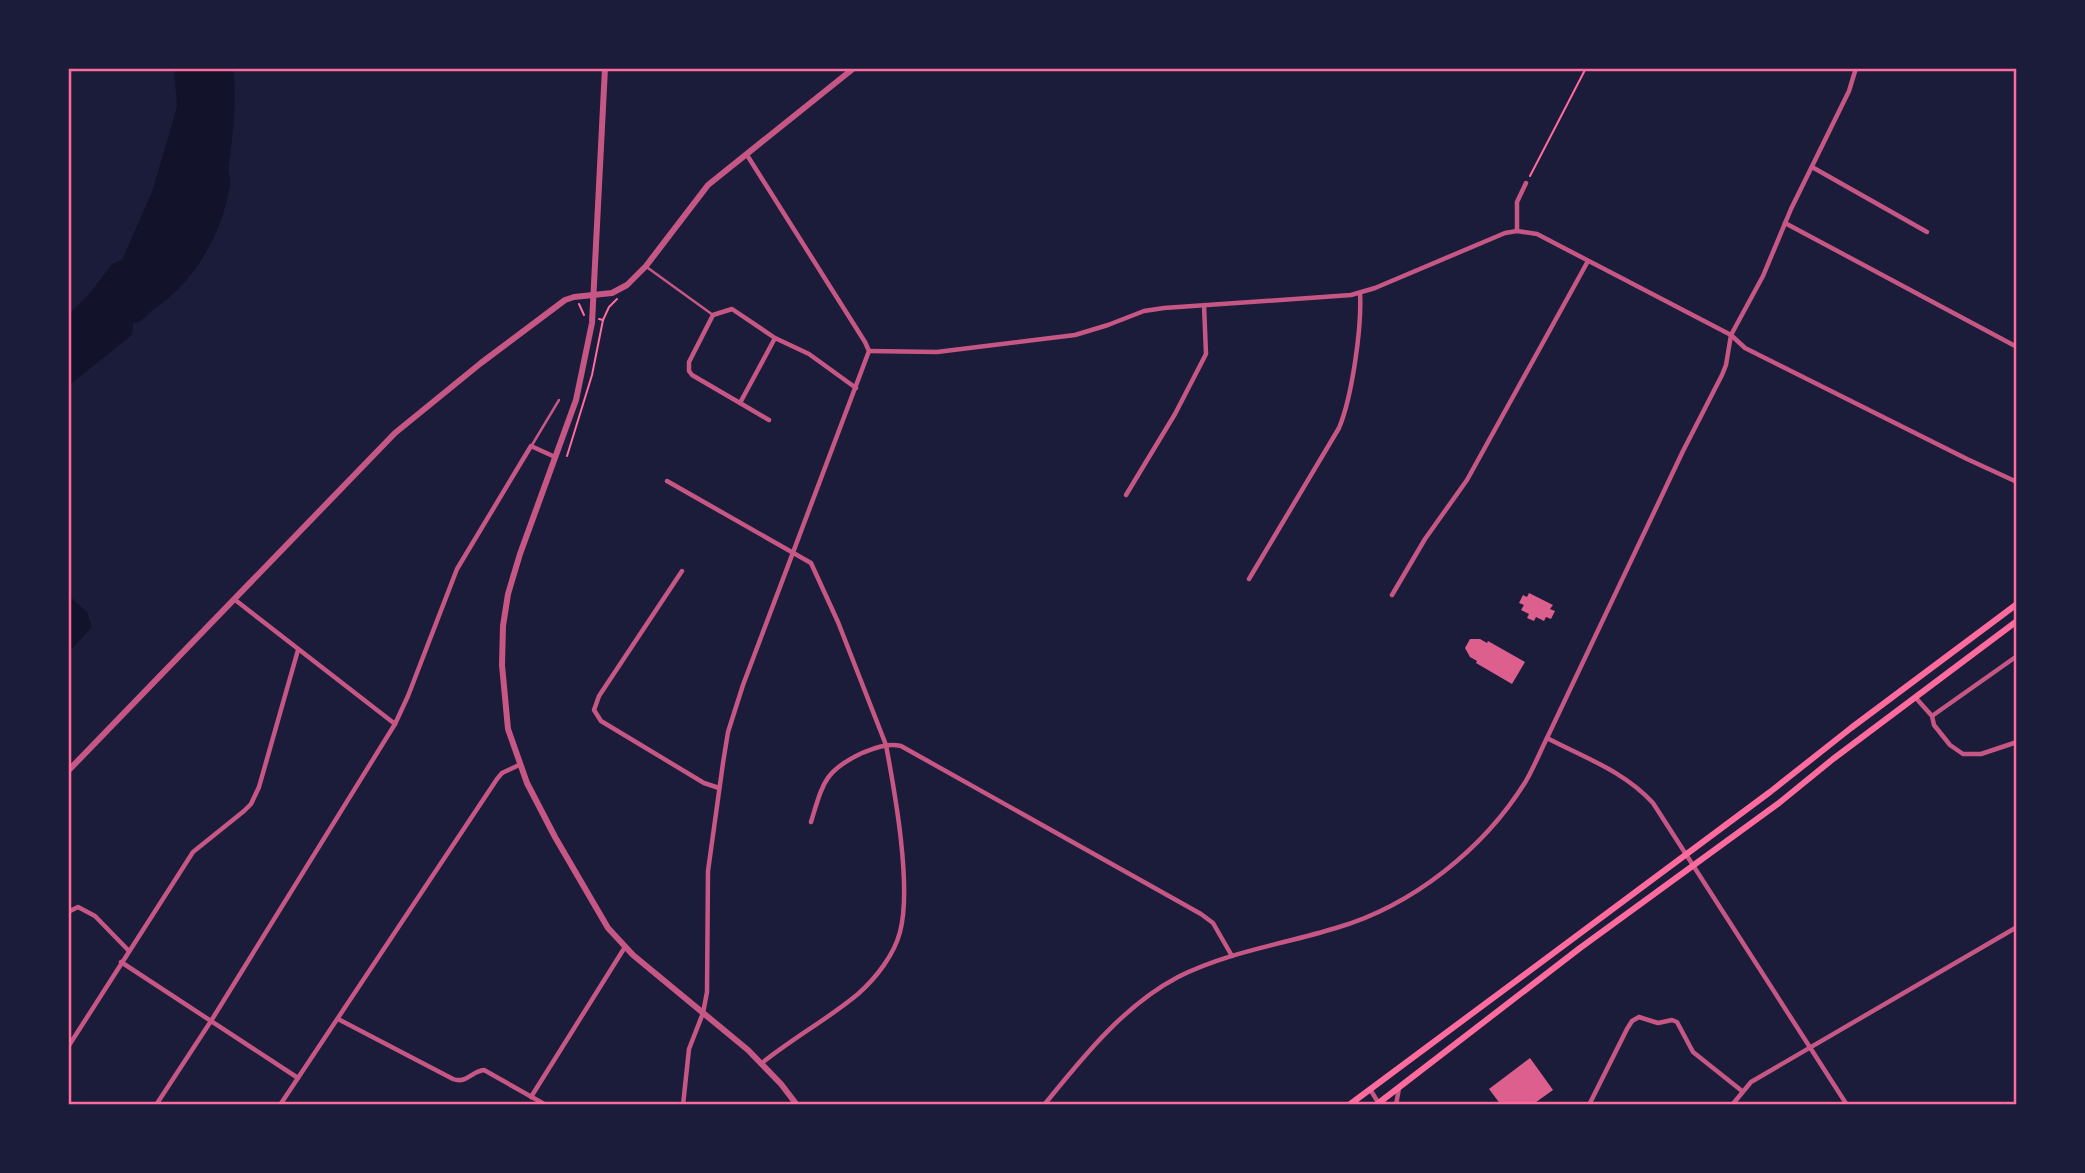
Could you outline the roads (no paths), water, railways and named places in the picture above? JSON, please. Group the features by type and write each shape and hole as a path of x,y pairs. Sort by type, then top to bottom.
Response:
{"main road":[{"path":"1349,1105 2017,604"},
{"path":"1378,1104 1580,948 1779,803 2017,621"},
{"path":"1459,1022 1468,1027 1469,1034"}],"street":[{"path":"605,68 593,318 578,392 514,572 503,626 504,699 508,729 519,765 597,911 625,947 762,1063 797,1105"},
{"path":"68,771 406,423 565,300 612,293 621,290 635,279 703,191 853,68"},
{"path":"1044,1105 1090,1049 1141,1002 1178,978 1232,956 1351,923 1383,910 1411,894 1454,862 1493,825 1527,780 1726,365 1731,335 1763,276 1785,223 1849,91 1856,68"},
{"path":"683,1105 689,1049 702,1013 709,968 708,871 725,747 733,716 869,351 747,155"},
{"path":"1812,167 1927,232"},
{"path":"1517,231 1517,202 1526,183"},
{"path":"1785,223 2017,347"},
{"path":"869,351 937,352 1074,335 1144,311 1360,293 1490,239 1517,231 1537,234 1731,335 1745,348 2017,482"},
{"path":"1392,595 1432,529 1467,480 1588,261"},
{"path":"1249,579 1334,436 1346,411 1360,319 1360,293"},
{"path":"1126,495 1175,414 1206,354 1204,305"},
{"path":"769,420 689,371 689,362 713,316 727,310 735,310 775,338 809,354 856,388"},
{"path":"740,403 775,338"},
{"path":"156,1105 395,724 457,569 531,446 556,457"},
{"path":"667,481 808,560 816,570 886,745 904,887 903,916 897,941 884,965 858,994 762,1063"},
{"path":"682,571 599,695 594,710 601,721 704,783 719,788"},
{"path":"234,599 395,724"},
{"path":"68,1047 196,849 254,800 298,650"},
{"path":"1932,716 2017,656"},
{"path":"1915,697 1932,716 1935,726 1950,745 1964,754 1981,754 2017,742"},
{"path":"1547,738 1616,772 1639,788 1653,803 1847,1105"},
{"path":"811,822 823,786 834,768 886,745 906,748 933,766 1201,914 1213,923 1232,956"},
{"path":"280,1105 498,779 519,765"},
{"path":"68,912 78,907 88,910 129,951"},
{"path":"1732,1105 1751,1083 1810,1046 2017,927"},
{"path":"531,1097 625,947"},
{"path":"121,962 298,1078"},
{"path":"1589,1105 1626,1029 1639,1017 1658,1023 1672,1020 1677,1022 1693,1052 1742,1091"},
{"path":"338,1019 453,1079 463,1081 484,1070 546,1105"},
{"path":"1396,1105 1399,1087"},
{"path":"1370,1089 1378,1104"}],"lane":[{"path":"646,266 713,316"},
{"path":"531,446 559,400"}]}
